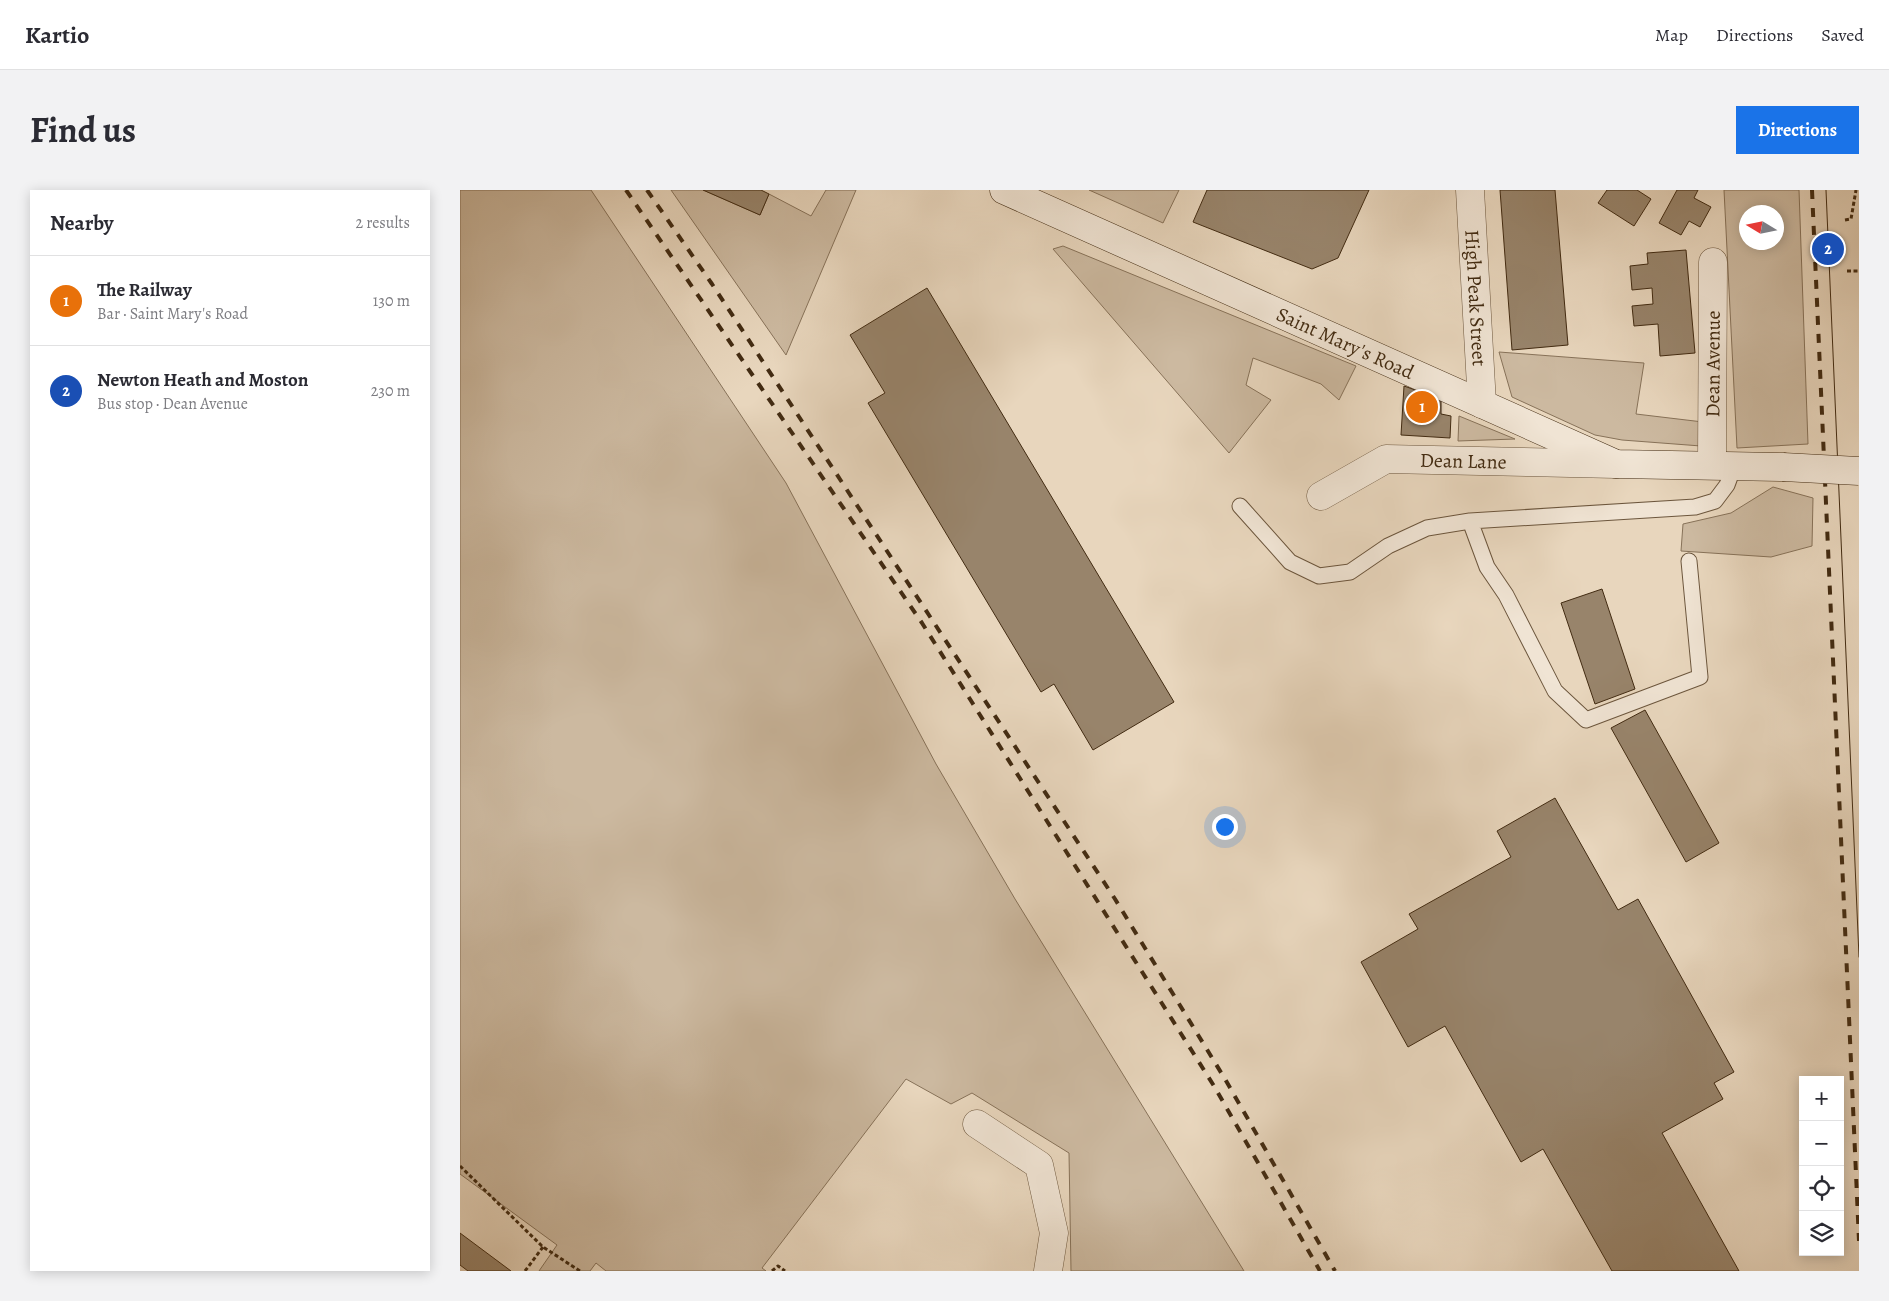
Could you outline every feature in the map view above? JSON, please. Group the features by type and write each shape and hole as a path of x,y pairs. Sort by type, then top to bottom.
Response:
{"street":[{"name":"Saint Mary's Road","path":"1004,190 1616,464 1783,466 1859,471"},
{"name":"High Peak Street","path":"1470,190 1482,404"},
{"name":"Dean Avenue","path":"1713,262 1723,466"},
{"name":"Dean Lane","path":"1321,496 1386,459 1616,464"},
{"path":"977,1124 1039,1165 1054,1233 1048,1271"}],"lane":[{"path":"1240,506 1290,562 1320,576 1350,572 1388,546 1427,528 1470,521 1695,507 1715,501 1726,485 1723,466"},
{"path":"1470,521 1487,567 1506,595 1555,691 1586,720 1700,676 1689,561"}],"path":[{"path":"1845,220 1851,219 1856,190"},
{"path":"1847,271 1859,271"},
{"path":"460,1166 544,1246 580,1271"},
{"path":"525,1271 544,1246"},
{"path":"772,1271 778,1266 785,1271"}],"shaded area":[{"path":"460,190 591,190 786,483 936,764 1015,899 1244,1271 1071,1271 1069,1153 972,1093 951,1104 906,1079 762,1268 766,1271 606,1271 596,1263 590,1271 539,1271 557,1245 460,1174"},
{"path":"671,190 703,190 760,215 769,194 811,216 826,190 856,190 786,355"},
{"path":"1089,190 1179,190 1163,223"},
{"path":"1724,190 1799,190 1808,444 1737,448"},
{"path":"1063,246 1356,366 1339,400 1321,384 1253,358 1246,385 1271,400 1229,453 1053,249"},
{"path":"1499,352 1644,363 1636,414 1703,422 1701,446 1622,440 1595,435 1512,397"},
{"path":"1459,416 1515,439 1458,441"},
{"path":"1773,487 1813,498 1812,546 1771,557 1681,551 1683,524 1731,513"}],"building":[{"path":"703,190 761,190 769,194 760,215"},
{"path":"1207,190 1369,190 1338,258 1312,269 1193,222"},
{"path":"1500,190 1555,190 1568,345 1512,350"},
{"path":"1607,190 1637,190 1651,199 1634,226 1598,203"},
{"path":"1677,190 1698,190 1694,198 1711,207 1700,227 1689,221 1681,235 1659,223"},
{"path":"1686,250 1695,353 1660,356 1658,324 1634,326 1632,306 1653,304 1652,288 1632,290 1630,266 1648,264 1647,253"},
{"path":"927,288 1174,702 1093,750 1054,684 1041,692 868,403 885,393 850,335"},
{"path":"1404,386 1441,399 1441,414 1451,416 1450,438 1401,435"},
{"path":"1602,589 1635,689 1595,704 1561,603"},
{"path":"1645,710 1719,843 1686,862 1611,728"},
{"path":"1555,798 1618,910 1638,899 1734,1072 1714,1083 1723,1099 1662,1133 1739,1271 1612,1271 1543,1149 1521,1162 1445,1026 1408,1047 1361,962 1418,929 1409,914 1511,857 1497,831"},
{"path":"460,1233 511,1271 468,1271 460,1265"}],"tram line":[{"path":"1826,190 1859,957"}],"railway":[{"path":"626,190 922,623 1214,1086 1320,1271"},
{"path":"647,190 712,284 1115,899 1225,1079 1335,1271"},
{"path":"1812,190 1859,1241"}],"place":[{"name":"Newton Heath and Moston","path":"1828,249"},
{"name":"The Railway","path":"1422,407"}]}
